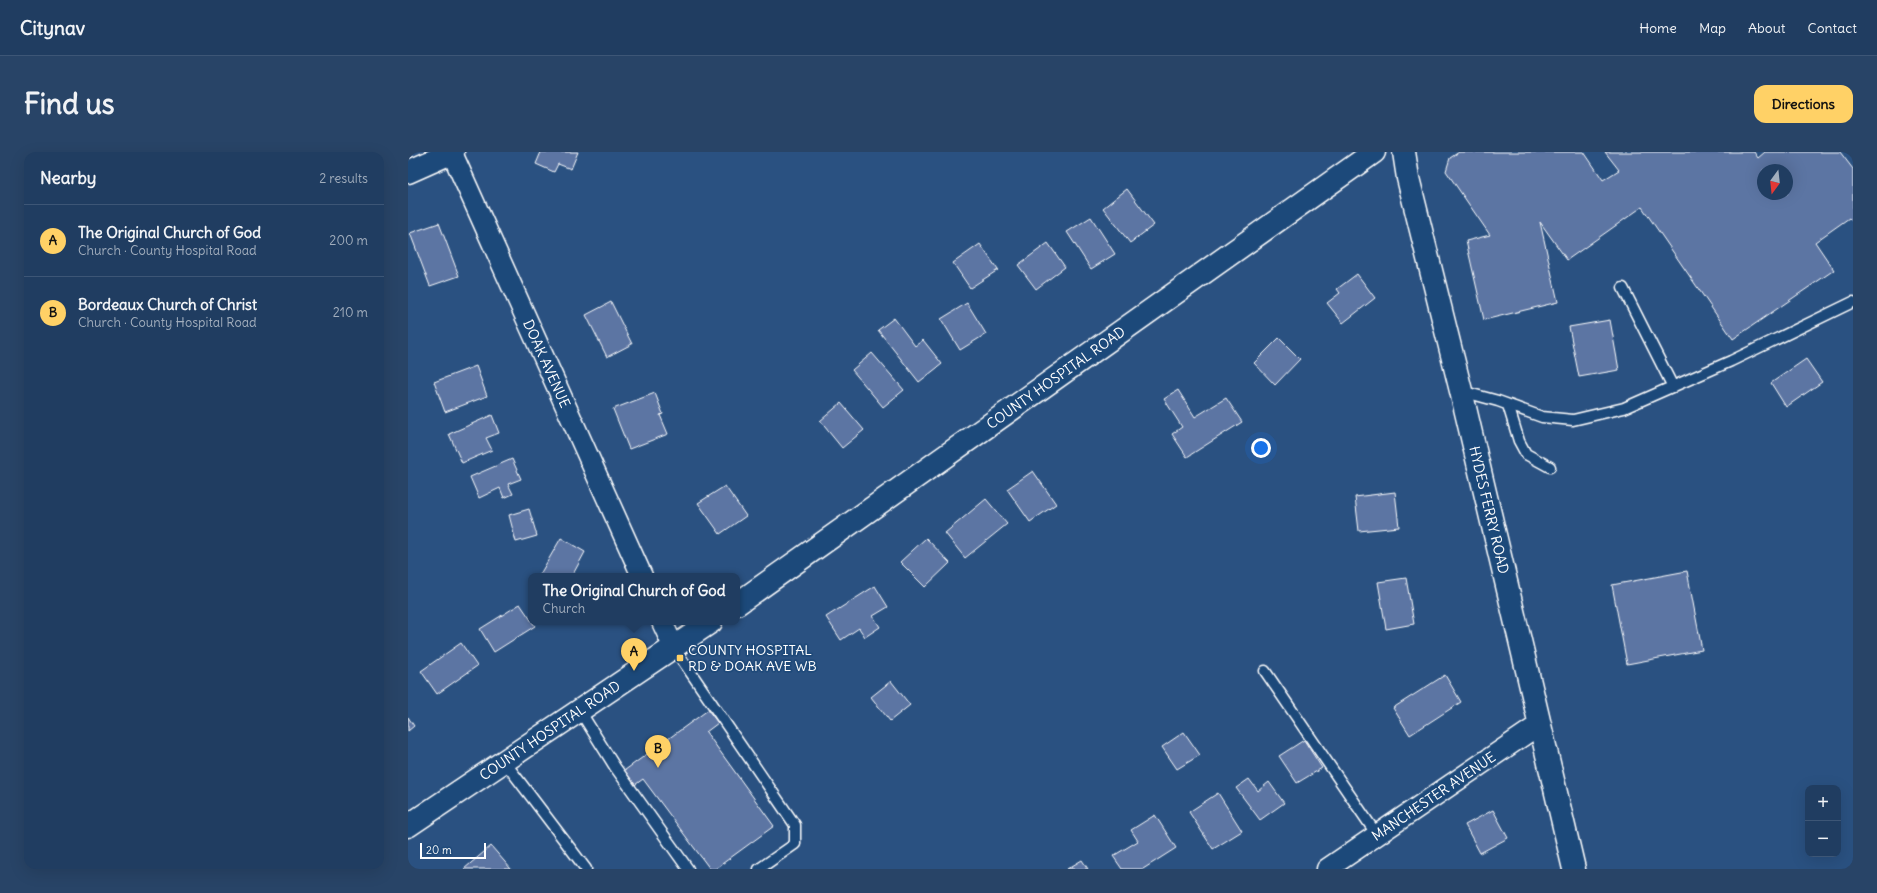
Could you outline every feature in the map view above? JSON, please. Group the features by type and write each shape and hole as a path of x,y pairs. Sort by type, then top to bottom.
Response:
{"main road":[{"name":"COUNTY HOSPITAL ROAD","path":"740,602 1374,152"},
{"name":"HYDES FERRY ROAD","path":"1404,152 1408,178 1461,391 1574,869"},
{"path":"408,172 452,153"},
{"name":"COUNTY HOSPITAL ROAD","path":"408,826 707,625"}],"street":[{"name":"DOAK AVENUE","path":"452,153 641,573"},
{"path":"663,625 674,648"},
{"name":"MANCHESTER AVENUE","path":"1327,869 1540,724"}],"lane":[{"path":"1623,288 1673,386"},
{"path":"1461,391 1542,417 1573,420 1624,408 1731,361 1853,302"},
{"path":"1508,405 1519,441 1526,454 1550,467"},
{"path":"674,648 795,825 795,844 760,869"},
{"path":"1265,671 1377,835"},
{"path":"580,711 615,767 688,869"},
{"path":"504,762 586,869"}],"building":[{"path":"541,152 578,152 571,169 558,164 554,172 536,164"},
{"path":"1459,152 1584,152 1603,180 1619,170 1605,152 1754,152 1758,158 1765,152 1840,152 1853,169 1853,222 1849,218 1815,242 1834,270 1733,339 1642,207 1567,260 1540,222 1558,302 1484,320 1466,241 1490,235 1446,171 1450,158"},
{"path":"1127,189 1154,225 1130,243 1103,208"},
{"path":"1091,217 1115,254 1091,269 1067,232"},
{"path":"439,223 459,276 430,286 410,233"},
{"path":"1048,243 1065,267 1036,289 1018,265"},
{"path":"980,244 998,270 970,288 953,263"},
{"path":"1357,274 1375,298 1343,323 1327,303 1340,293 1337,289"},
{"path":"611,302 632,344 607,357 586,315"},
{"path":"967,303 986,334 960,350 941,319"},
{"path":"894,318 915,346 923,340 942,364 919,382 878,330"},
{"path":"1610,320 1619,370 1579,377 1569,327"},
{"path":"1279,338 1300,359 1275,385 1254,363"},
{"path":"872,353 904,390 883,407 852,370"},
{"path":"1806,359 1822,382 1786,407 1771,383"},
{"path":"476,366 487,396 445,412 434,382"},
{"path":"1178,390 1195,417 1226,398 1242,422 1187,457 1172,434 1182,427 1164,399"},
{"path":"655,393 663,414 660,415 668,434 629,449 613,409"},
{"path":"841,403 864,430 842,448 820,421"},
{"path":"492,415 499,433 486,438 492,450 462,463 449,434"},
{"path":"512,459 521,479 508,484 513,494 504,498 500,488 479,498 470,477"},
{"path":"1033,471 1056,504 1030,522 1007,489"},
{"path":"725,486 746,516 720,534 698,503"},
{"path":"1395,492 1399,527 1359,531 1355,497"},
{"path":"986,499 1007,524 965,558 945,533"},
{"path":"529,509 537,536 516,542 509,515"},
{"path":"561,538 585,552 574,573 541,573"},
{"path":"926,538 950,563 925,587 900,562"},
{"path":"1687,571 1702,650 1627,664 1612,585"},
{"path":"1406,578 1414,624 1386,629 1378,582"},
{"path":"875,586 888,607 873,616 880,627 865,637 859,628 841,640 826,617"},
{"path":"520,604 528,616 528,625 535,626 494,652 480,629"},
{"path":"461,643 477,666 437,694 421,671"},
{"path":"1445,675 1461,702 1410,735 1393,708"},
{"path":"891,681 910,705 890,721 871,697"},
{"path":"708,710 718,723 706,732 774,826 715,869 710,869 643,779 632,787 621,773"},
{"path":"408,717 414,726 408,731"},
{"path":"1184,732 1200,755 1177,769 1162,747"},
{"path":"1304,740 1322,768 1297,783 1279,756"},
{"path":"1249,779 1258,791 1269,782 1284,803 1260,820 1236,788"},
{"path":"1218,793 1242,831 1213,849 1189,812"},
{"path":"1493,810 1508,838 1480,853 1465,825"},
{"path":"1155,815 1176,848 1143,869 1122,869 1113,856 1138,841 1131,830"},
{"path":"491,846 511,869 464,869"},
{"path":"1082,860 1088,869 1067,869"}],"place":[{"name":"COUNTY HOSPITAL RD & DOAK AVE WB","path":"680,658"},
{"name":"The Original Church of God","path":"634,671"},
{"name":"Bordeaux Church of Christ","path":"658,768"}]}
